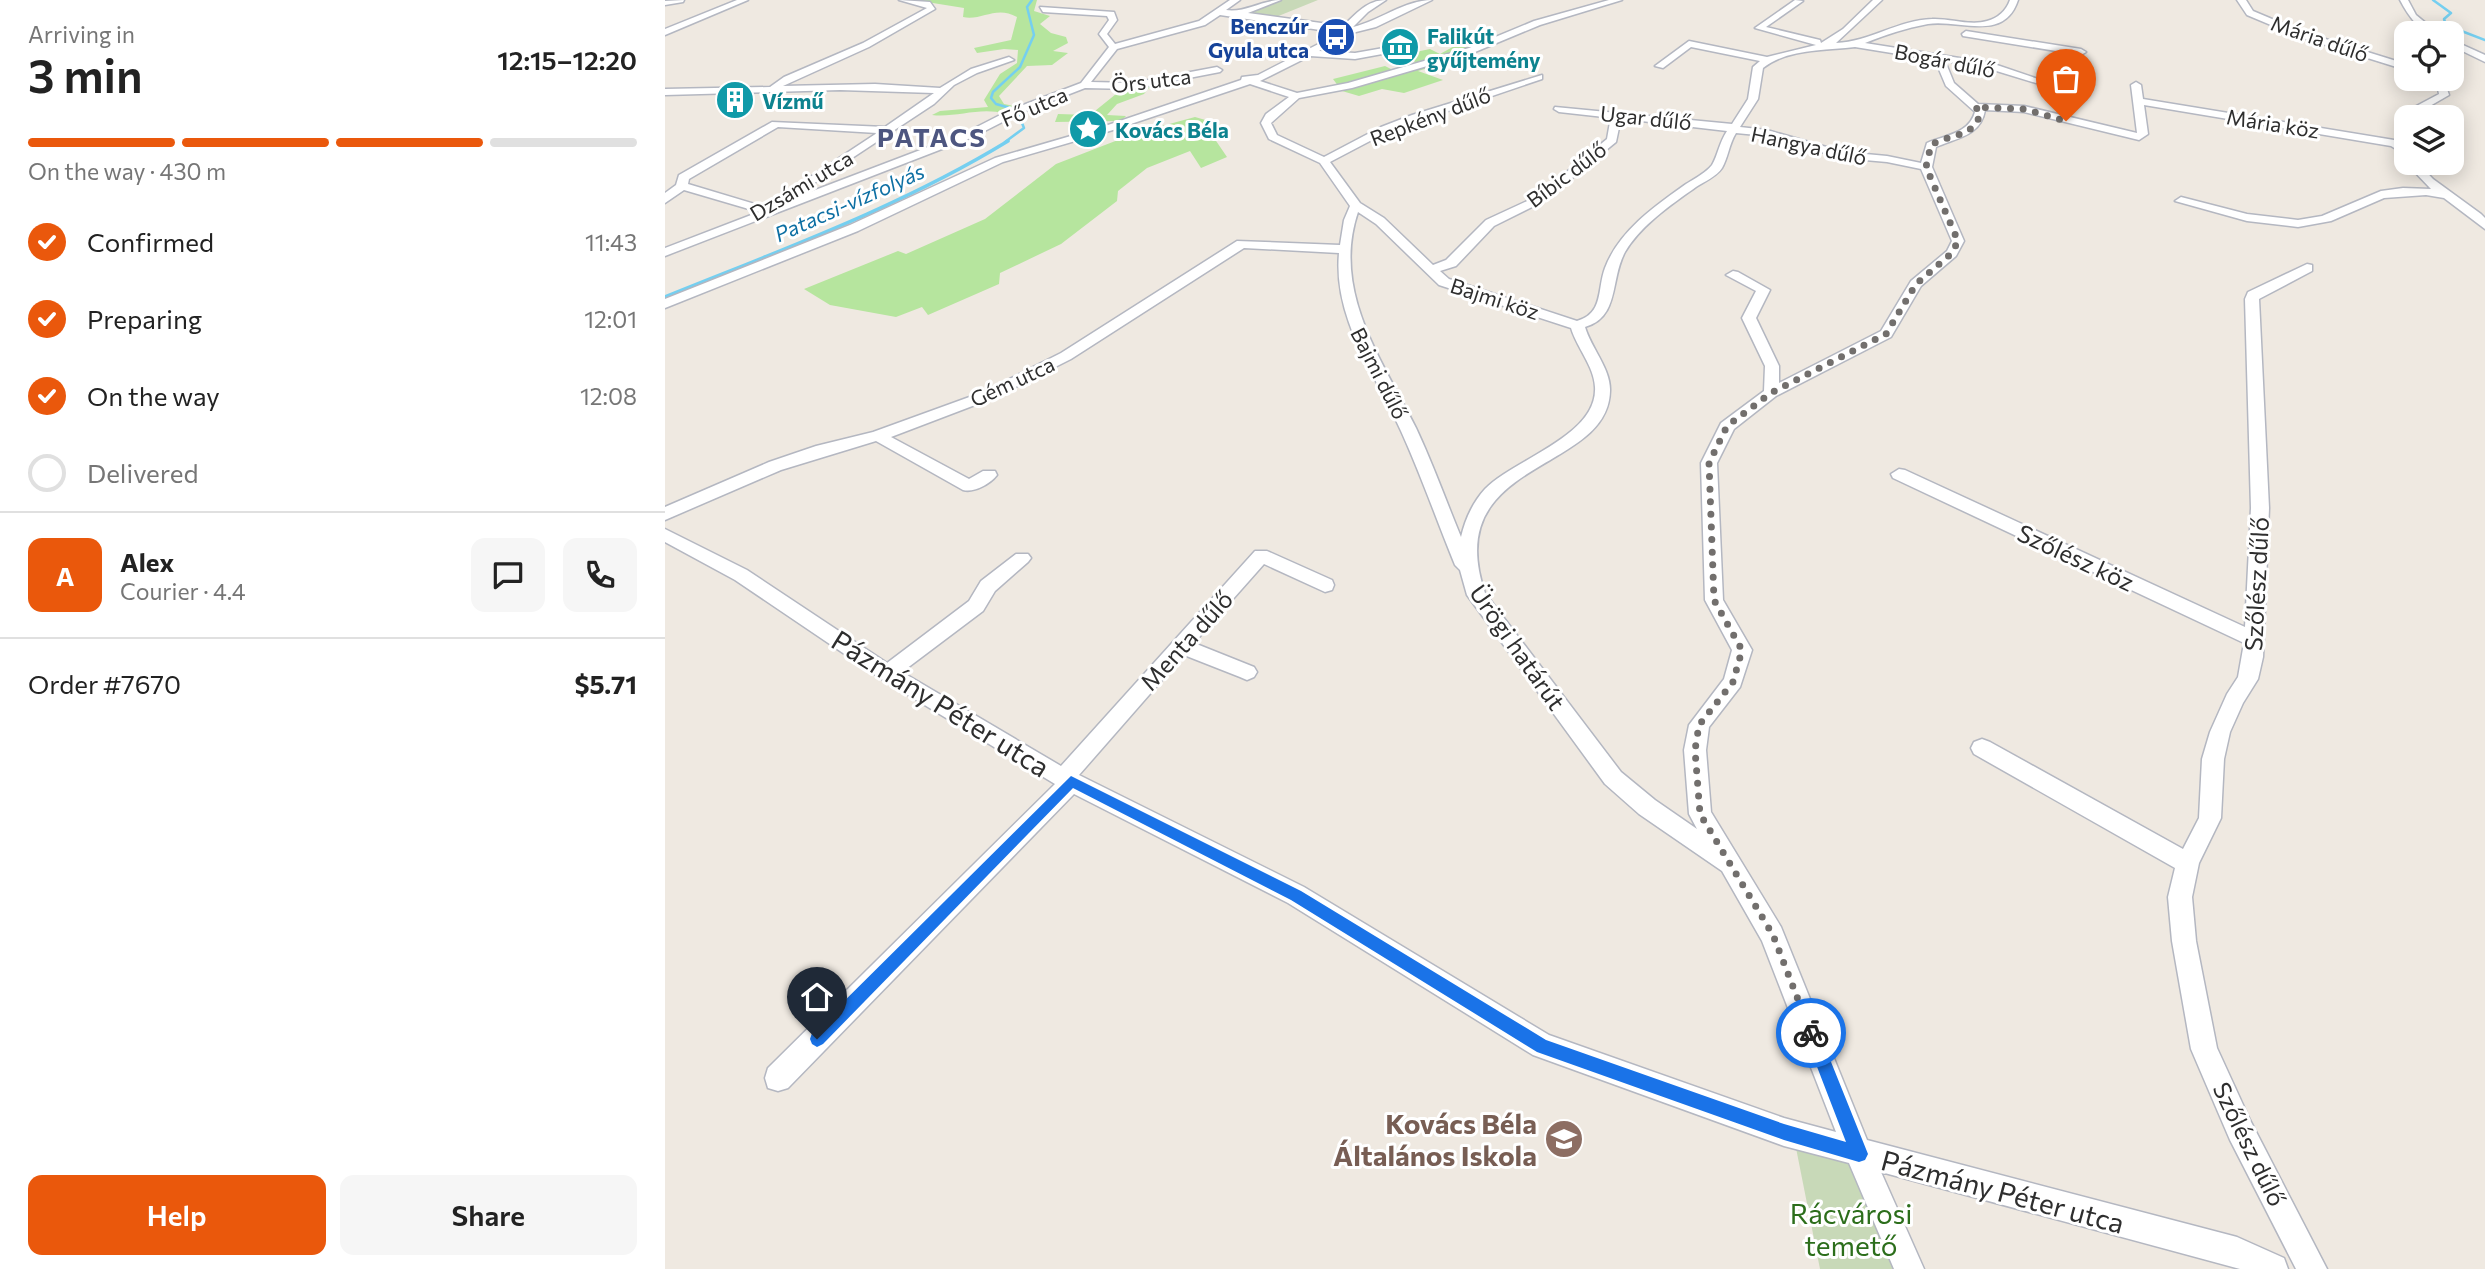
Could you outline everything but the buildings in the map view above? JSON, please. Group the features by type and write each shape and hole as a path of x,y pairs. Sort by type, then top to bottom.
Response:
{"street":[{"path":"665,3 680,0"},
{"path":"665,32 744,0"},
{"path":"772,90 787,79 866,46 931,9 930,5 922,2 902,0"},
{"path":"1059,0 1043,9 1111,14 1113,20 1103,34 1106,41 1114,47 1202,23 1236,0"},
{"path":"1237,14 1277,0"},
{"path":"1349,32 1366,10 1382,0"},
{"path":"665,304 855,228 999,160 1109,128 1250,81 1349,32 1428,0"},
{"path":"1356,206 1324,161 1273,137 1266,123 1270,116 1296,96 1349,86 1472,50 1537,23 1618,0"},
{"path":"1799,1 1759,27 1824,45 1849,29 1878,0"},
{"path":"1577,325 1589,323 1598,316 1607,294 1611,266 1629,240 1658,208 1717,167 1723,145 1732,128 1753,99 1758,67 1796,49 1853,45 1886,32 1935,20 1972,25 1993,23 2011,9 2014,0"},
{"name":"Mária dűlő","path":"2241,0 2250,13 2299,34 2394,63"},
{"path":"2404,0 2419,21"},
{"path":"1219,12 1349,32"},
{"path":"1913,26 2081,52"},
{"path":"1660,66 1689,44 1769,60"},
{"name":"Bogár dűlő","path":"1853,45 1991,66 2036,80"},
{"path":"1308,53 1355,56 1412,46"},
{"name":"Fő utca","path":"665,252 969,135 1014,112 1084,85 1114,47"},
{"path":"2464,49 2485,59"},
{"path":"1730,864 1700,814 1695,750 1699,725 1733,682 1742,650 1714,600 1709,463 1727,426 1771,393 1886,334 1916,284 1952,253 1958,241 1926,167 1931,145 1965,133 1980,119 1980,111 1950,86 1940,58"},
{"name":"Dzsámi utca","path":"736,225 888,130 945,91 951,83 974,71 1009,60"},
{"name":"Örs utca","path":"1203,60 1217,70 1296,96"},
{"name":"Örs utca","path":"1084,85 1132,86 1217,70"},
{"name":"Repkény dűlő","path":"1324,161 1385,129 1539,77"},
{"path":"665,92 883,85 945,91"},
{"path":"1975,107 2024,109 2139,137 2143,134 2136,85"},
{"path":"2423,105 2444,95 2444,91"},
{"path":"685,92 672,100 688,104"},
{"name":"Mária köz","path":"2138,101 2394,143"},
{"name":"Ugar dűlő","path":"1559,109 1732,128"},
{"name":"Bíbic dűlő","path":"1430,270 1451,263 1490,223 1539,199 1559,184 1612,140 1615,122 1622,115"},
{"path":"665,199 682,186 683,177 776,124 888,130"},
{"name":"Hangya dűlő","path":"1732,128 1767,133 1842,155 1887,159 1926,167"},
{"path":"2421,175 2426,181 2475,212 2485,225"},
{"path":"682,186 763,209"},
{"path":"2181,201 2247,216 2297,223 2337,216 2361,202 2396,190 2449,195"},
{"name":"Bajmi köz","path":"1356,206 1380,221 1444,282 1468,292 1577,325"},
{"name":"Bajmi dűlő","path":"1356,206 1352,211 1345,249 1350,312 1363,346 1409,430 1468,576"},
{"name":"Gém utca","path":"665,514 775,466 822,450 878,436 991,394 1066,356 1241,244 1345,249"},
{"name":"Szőlész dűlő","path":"2307,268 2253,295 2252,299 2260,508 2253,639 2248,679 2234,700 2217,745 2210,818 2188,863 2180,897 2204,1049 2240,1130 2312,1269"},
{"path":"1733,275 1763,290 1749,318 1772,366 1771,393"},
{"name":"Ürögi határút","path":"1577,325 1603,389 1601,403 1593,418 1560,447 1490,493 1466,550 1468,576 1483,605 1613,778 1647,807 1730,864 1773,935 1859,1154 1909,1269"},
{"path":"878,436 969,486 989,475"},
{"name":"Szőlész köz","path":"1899,474 2253,639"},
{"name":"Pázmány Péter utca","path":"665,535 741,575 887,673 1067,780 1296,895 1542,1046 1784,1132 2237,1252 2273,1269"},
{"name":"Menta dűlő","path":"778,1078 1067,780 1261,555 1325,584"},
{"path":"887,673 976,606 988,586 1022,558"},
{"path":"1181,646 1247,672"},
{"path":"1982,748 2188,863"}],"green space":[{"path":"914,0 1037,0 1034,11 1050,16 1040,24 1051,33 1066,37 1068,43 1053,51 1068,53 1052,65 1027,66 999,96 1004,104 1020,107 1005,114 987,111 932,115 940,111 988,107 984,100 1000,74 1017,63 1018,50 977,53 974,48 1011,40 1017,17 1002,12 963,17 964,8"},
{"path":"1274,0 1318,0 1276,17 1249,14"},
{"path":"1484,39 1490,41 1458,57 1461,58 1418,71 1443,80 1404,93 1382,89 1359,96 1342,91 1333,79 1385,66 1393,70 1416,63 1406,54 1430,49 1440,54 1458,44"},
{"path":"1186,73 1173,84 1149,88 1144,94 1117,104 1107,115 1126,116 1121,121 1055,122 1058,114 1090,115 1116,94 1114,87"},
{"path":"1195,117 1223,125 1210,132 1227,157 1201,168 1190,151 1147,168 1118,191 1117,201 1061,244 1000,273 999,284 928,315 922,307 896,317 830,305 804,289 898,251 906,254 985,219 1056,164 1136,133"},
{"name":"Rácvárosi temető","path":"1796,1148 1862,1161 1909,1269 1820,1269"}],"waterway":[{"name":"Patacsi-vízfolyás","path":"1010,108 996,104 991,98 993,92 1020,67 1034,35 1027,7 1032,0"},
{"path":"2433,0 2451,13 2444,19 2446,25 2485,40"},
{"name":"Patacsi-vízfolyás","path":"1005,142 1024,128 1018,113"},
{"name":"Patacsi-vízfolyás","path":"665,297 883,207 1008,141"}],"way so far":[{"path":"1811,1033 1773,935 1700,814 1695,750 1699,725 1733,682 1742,650 1714,600 1709,463 1727,426 1771,393 1886,334 1916,284 1952,253 1958,241 1926,167 1931,145 1973,128 1980,119 1980,111 1975,107 2024,109 2066,121"}],"place":[{"name":"Benczúr Gyula utca","path":"1336,37"},
{"name":"Falikút gyűjtemény","path":"1400,47"},
{"name":"Vízmű","path":"735,100"},
{"name":"Kovács Béla","path":"1088,129"},
{"name":"Kovács Béla Általános Iskola","path":"1564,1139"}],"district":[{"name":"PATACS","path":"932,136"}],"route":[{"path":"817,1039 1071,782 1296,895 1542,1046 1784,1132 1859,1154 1811,1033"}]}
